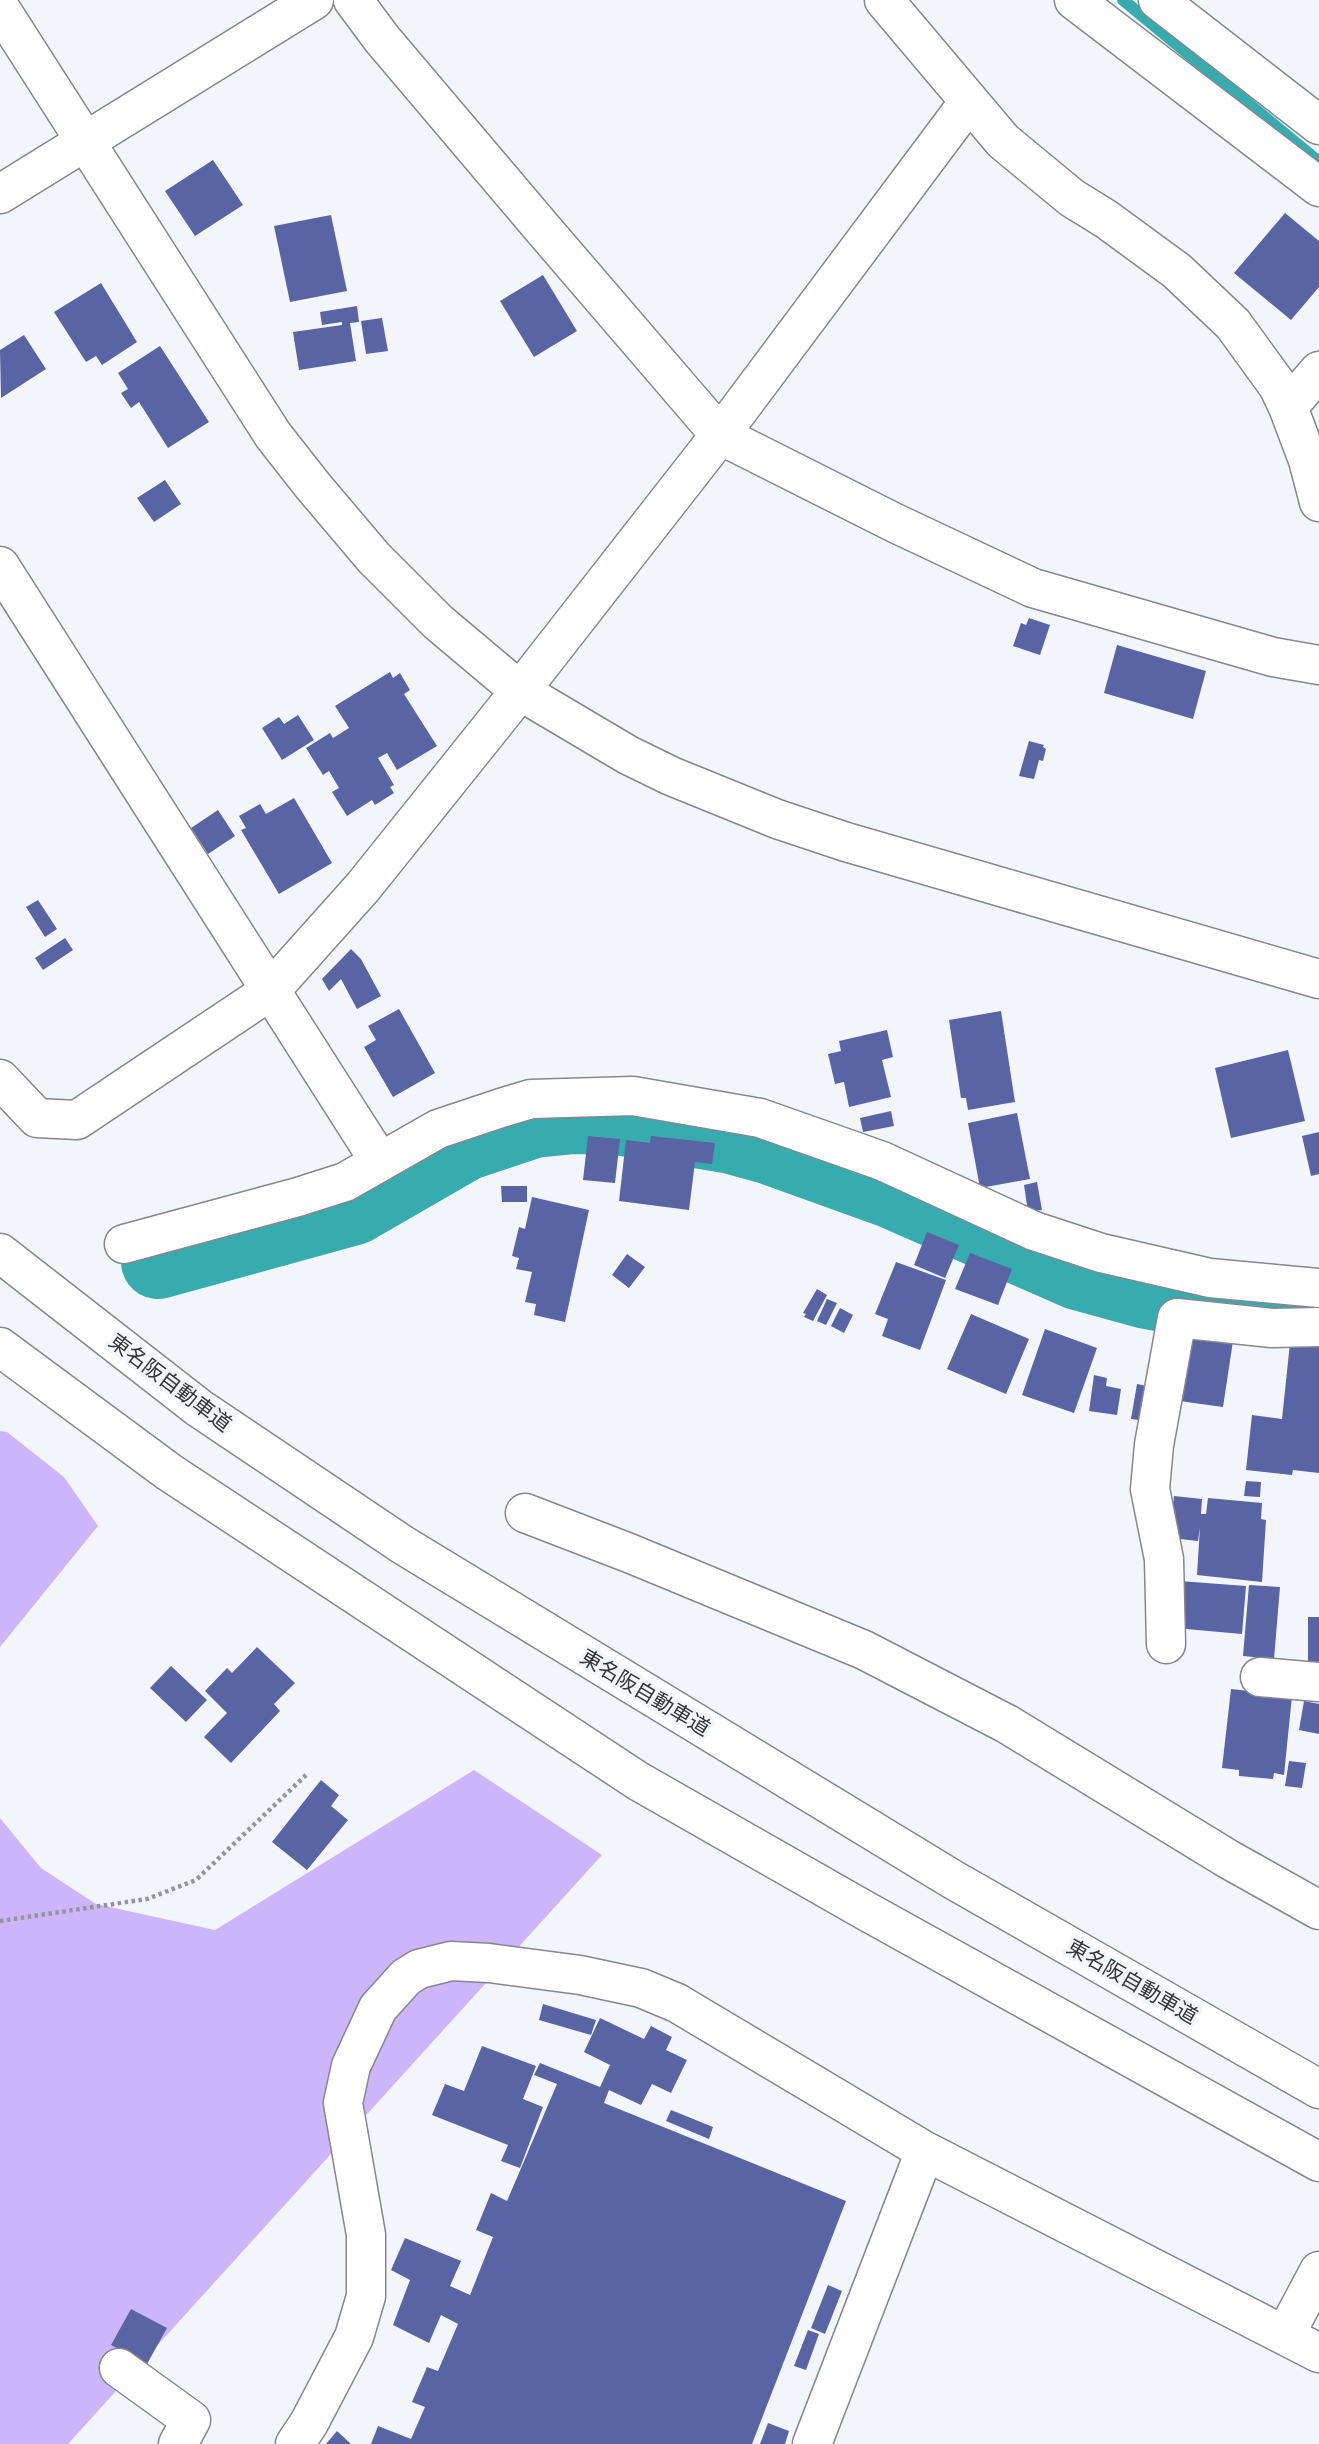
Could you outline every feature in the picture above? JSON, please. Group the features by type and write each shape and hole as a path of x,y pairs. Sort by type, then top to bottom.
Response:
{"main road":[{"path":"0,194 314,0"},
{"path":"353,0 534,219 720,435 895,523 1033,588 1273,657 1319,665"},
{"path":"884,0 968,103 1003,141 1072,198 1148,249 1205,296 1233,324 1278,386 1308,460 1319,502"},
{"path":"1074,0 1319,187"},
{"path":"1158,0 1319,125"},
{"path":"0,8 273,435 374,558 438,622 520,691 628,755 671,776 777,819 846,842 1319,979"},
{"path":"0,1079 37,1118 77,1119 270,991 363,887 520,691 720,435 968,103"},
{"path":"1288,407 1319,371"},
{"path":"0,566 380,1162"},
{"path":"124,1244 345,1182 438,1129 531,1099 634,1096 760,1118 882,1161 1034,1231 1101,1253 1210,1278 1319,1288"},
{"name":"東名阪自動車道","path":"0,1253 199,1408 404,1545 952,1879 1319,2089"},
{"path":"1166,1644 1164,1559 1150,1489 1154,1445 1177,1318 1272,1328 1319,1327"},
{"path":"0,1347 169,1472 638,1780 866,1911 1319,2162"},
{"path":"525,1513 864,1650 1007,1724 1228,1859 1319,1910"},
{"path":"1260,1677 1319,1682"},
{"path":"295,2444 354,2337 366,2296 366,2235 343,2103 351,2066 378,2008 406,1977 419,1969 452,1961 489,1962 580,1975 640,1988 677,2003 925,2151 1319,2353"},
{"path":"812,2444 925,2151"},
{"path":"1285,2336 1319,2271"},
{"path":"119,2368 191,2420 178,2444"}],"path":[{"path":"0,1921 147,1899 197,1880 306,1775"}],"shaded area":[{"path":"0,1431 7,1432 64,1477 98,1526 0,1647"},
{"path":"474,1770 602,1855 68,2444 0,2444 0,1818 41,1868 96,1904 215,1930"}],"building":[{"path":"213,160 243,205 195,236 165,191"},
{"path":"1285,213 1319,241 1319,287 1291,320 1234,273"},
{"path":"331,215 347,291 290,302 274,226"},
{"path":"543,275 577,331 534,357 500,301"},
{"path":"101,283 137,342 102,365 96,356 86,362 54,312"},
{"path":"357,306 359,322 350,323 356,361 299,370 293,332 342,325 342,322 322,325 320,312"},
{"path":"382,318 388,351 366,354 361,321"},
{"path":"24,335 46,369 1,398 0,350"},
{"path":"160,346 209,422 168,448 139,402 131,408 121,393 128,389 118,373"},
{"path":"165,480 181,504 154,522 137,498"},
{"path":"1029,618 1050,625 1040,655 1013,646 1021,623 1026,625"},
{"path":"1117,645 1206,671 1193,719 1104,693"},
{"path":"390,672 393,678 400,673 410,690 404,694 437,746 397,770 387,753 378,758 394,785 390,787 394,793 375,805 372,800 347,816 332,792 339,788 329,771 323,775 306,748 330,733 333,738 349,728 335,706"},
{"path":"298,715 314,740 282,760 262,728 279,717 284,724"},
{"path":"1029,741 1044,745 1046,749 1043,761 1039,760 1034,779 1019,776"},
{"path":"294,798 332,863 279,894 241,830 246,828 239,816 260,804 266,814"},
{"path":"218,810 235,836 208,854 191,828"},
{"path":"38,900 57,929 45,937 26,907"},
{"path":"65,938 73,950 43,970 35,958"},
{"path":"351,949 361,959 381,996 357,1009 341,979 329,991 322,979"},
{"path":"399,1009 435,1073 393,1097 364,1047 376,1040 368,1026"},
{"path":"1001,1011 1015,1102 968,1110 966,1098 961,1098 949,1020"},
{"path":"887,1030 893,1057 882,1060 891,1097 849,1107 844,1082 835,1084 828,1054 841,1051 839,1041"},
{"path":"1288,1050 1305,1121 1231,1138 1215,1068"},
{"path":"891,1111 894,1126 863,1132 860,1118"},
{"path":"1017,1113 1030,1179 980,1188 968,1123"},
{"path":"1319,1132 1319,1174 1311,1176 1302,1136"},
{"path":"588,1136 620,1139 615,1183 583,1180"},
{"path":"651,1136 715,1143 712,1164 695,1162 689,1210 619,1201 626,1140 650,1143"},
{"path":"1037,1182 1042,1210 1028,1212 1024,1185"},
{"path":"501,1186 527,1186 527,1202 502,1202"},
{"path":"532,1197 589,1210 565,1322 534,1315 536,1304 525,1302 532,1272 516,1269 519,1258 512,1256 519,1227 525,1229"},
{"path":"927,1232 959,1245 945,1278 914,1265"},
{"path":"970,1253 1012,1269 998,1305 955,1289"},
{"path":"627,1254 645,1267 629,1288 612,1275"},
{"path":"896,1262 946,1280 920,1350 882,1336 888,1319 875,1314"},
{"path":"817,1289 827,1295 813,1321 804,1317 806,1314 803,1313"},
{"path":"827,1299 837,1303 826,1325 817,1321"},
{"path":"840,1308 853,1315 844,1333 831,1326"},
{"path":"971,1314 1029,1339 1006,1394 947,1369"},
{"path":"1045,1329 1097,1348 1074,1413 1022,1395"},
{"path":"1182,1334 1233,1341 1223,1407 1172,1400"},
{"path":"1290,1343 1319,1346 1319,1473 1293,1470 1292,1475 1246,1470 1252,1415 1282,1419"},
{"path":"1094,1375 1107,1378 1106,1386 1121,1389 1117,1415 1089,1411"},
{"path":"1137,1384 1152,1387 1146,1421 1131,1419"},
{"path":"1246,1481 1261,1482 1260,1497 1244,1496"},
{"path":"1174,1496 1202,1499 1201,1514 1206,1514 1208,1498 1262,1503 1261,1519 1266,1520 1262,1582 1197,1575 1200,1527 1198,1541 1170,1538"},
{"path":"1179,1581 1246,1586 1242,1634 1175,1628"},
{"path":"1249,1585 1280,1587 1274,1659 1243,1656"},
{"path":"1308,1617 1319,1617 1319,1665 1308,1665"},
{"path":"257,1647 295,1683 274,1704 280,1711 231,1763 204,1737 227,1713 205,1691 227,1668 232,1673"},
{"path":"171,1666 207,1700 186,1722 150,1688"},
{"path":"1231,1689 1292,1696 1284,1775 1274,1773 1273,1779 1239,1776 1239,1770 1222,1768"},
{"path":"1304,1701 1319,1704 1319,1734 1299,1730"},
{"path":"1289,1761 1306,1763 1302,1788 1285,1786"},
{"path":"321,1780 339,1795 331,1806 348,1820 307,1870 272,1842"},
{"path":"543,2004 596,2020 591,2035 539,2020"},
{"path":"600,2018 644,2039 651,2026 672,2037 666,2050 687,2060 671,2093 652,2084 641,2105 609,2090 604,2103 846,2201 752,2444 371,2444 378,2426 411,2439 425,2407 412,2402 427,2367 438,2371 458,2324 441,2315 429,2343 393,2325 410,2280 391,2270 405,2238 461,2261 450,2286 470,2295 493,2237 476,2230 491,2193 507,2201 557,2084 534,2075 540,2063 600,2087 610,2065 584,2052"},
{"path":"482,2046 536,2066 523,2099 543,2107 520,2168 501,2161 508,2145 432,2115 445,2084 464,2091"},
{"path":"671,2110 713,2127 709,2139 666,2121"},
{"path":"828,2285 842,2291 825,2334 811,2328"},
{"path":"131,2309 167,2328 147,2364 111,2345"},
{"path":"808,2330 819,2334 806,2370 794,2366"},
{"path":"768,2423 789,2431 785,2444 760,2444"},
{"path":"337,2431 351,2444 326,2444"}],"waterway":[{"path":"1123,0 1319,162"},
{"path":"158,1262 354,1208 465,1144 534,1121 574,1117 617,1118 732,1137 768,1147 893,1192 1078,1273 1147,1292 1216,1305 1319,1311"}]}
